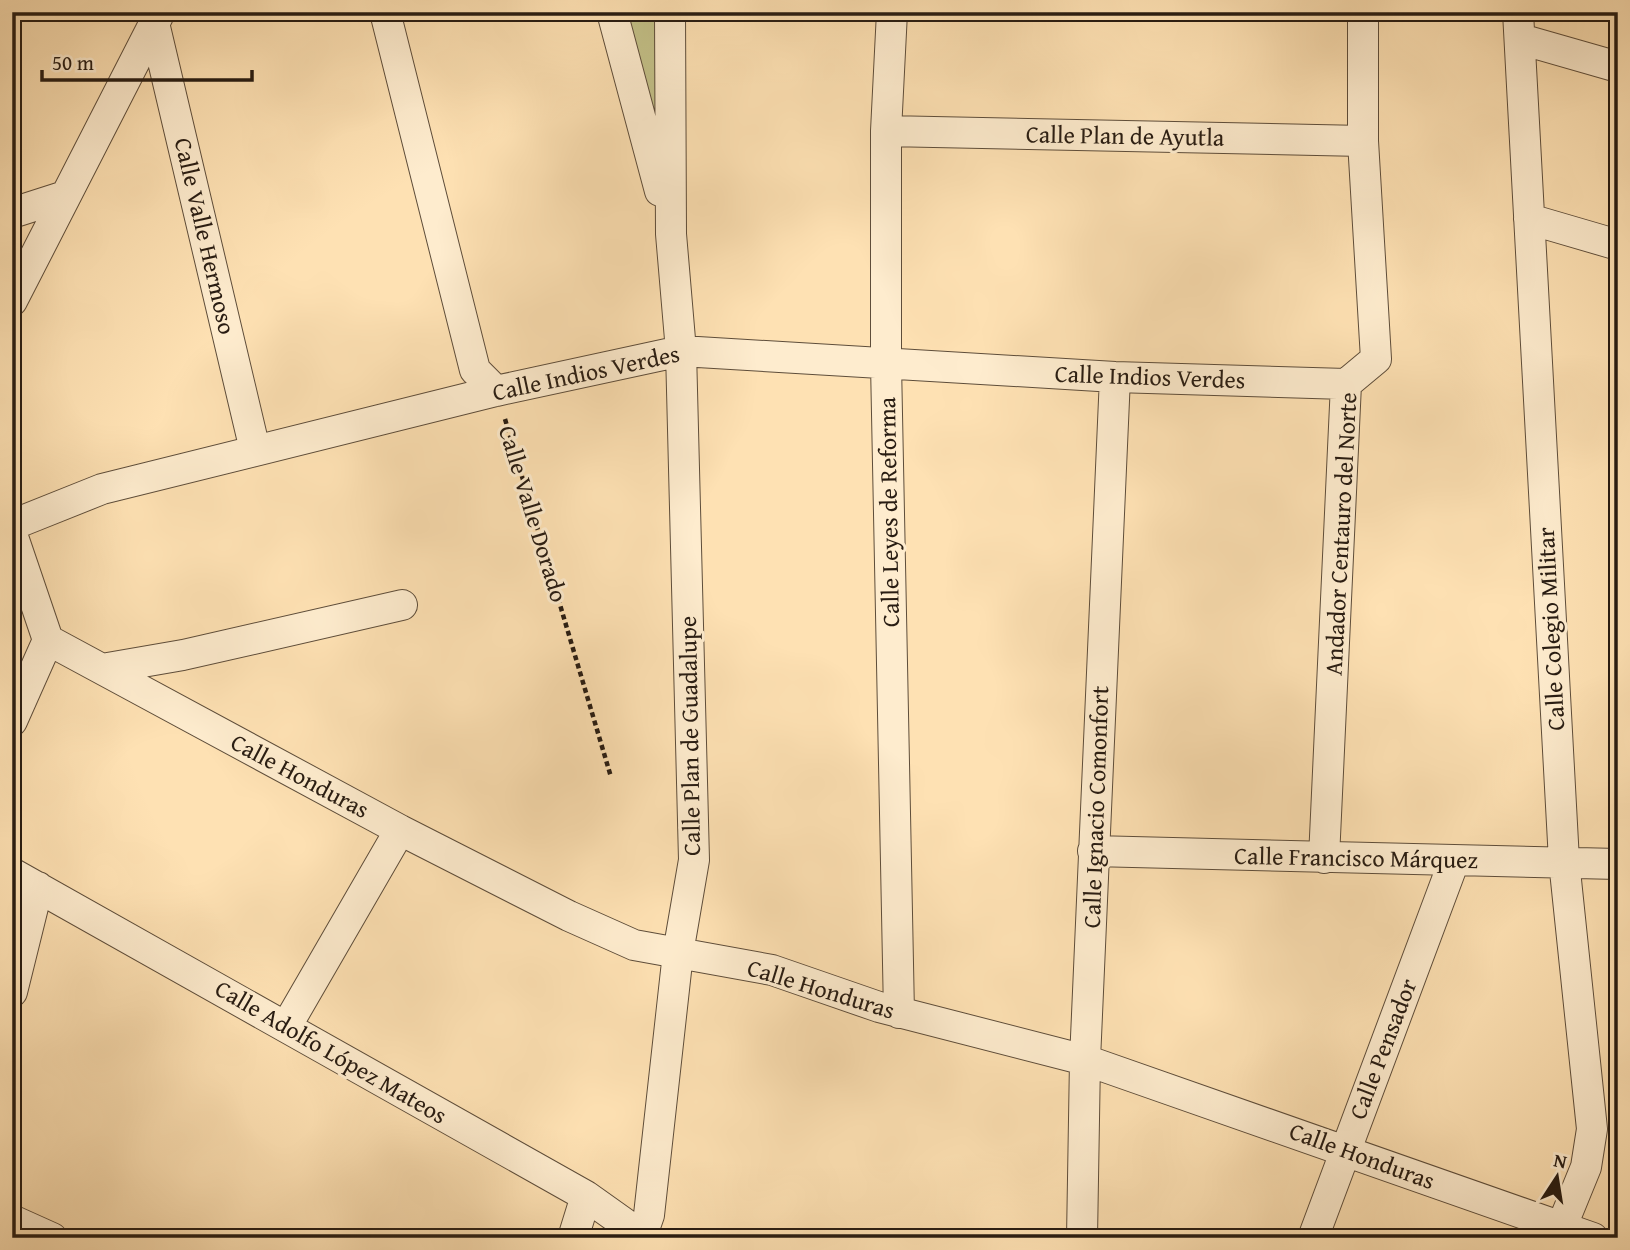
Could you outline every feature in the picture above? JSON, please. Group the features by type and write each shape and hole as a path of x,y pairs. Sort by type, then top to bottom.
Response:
{"street":[{"path":"385,12 475,370 496,391"},
{"name":"Calle Plan de Guadalupe","path":"612,12 671,234"},
{"name":"Calle Plan de Guadalupe","path":"643,1237 649,1214 677,953 694,860 681,351 671,234 670,12"},
{"name":"Calle Leyes de Reforma","path":"892,12 886,131 886,364 899,1013"},
{"name":"Andador Centauro del Norte","path":"1324,858 1346,384 1376,359 1363,141 1363,12"},
{"path":"12,301 157,18"},
{"name":"Calle Valle Hermoso","path":"157,18 255,450"},
{"path":"1519,26 1618,67"},
{"name":"Calle Colegio Militar","path":"1519,26 1564,861 1592,1129 1586,1167 1559,1233"},
{"name":"Calle Plan de Ayutla","path":"886,131 1363,141"},
{"path":"12,213 65,196"},
{"path":"1530,219 1618,245"},
{"name":"Calle Indios Verdes","path":"12,525 102,489 496,391 681,351 1115,377 1346,384"},
{"name":"Calle Ignacio Comonfort","path":"1082,1238 1093,851 1115,377"},
{"path":"12,534 48,640 12,721"},
{"path":"102,668 183,655 402,605"},
{"name":"Calle Honduras","path":"48,640 400,830 569,916 634,945 772,970 899,1013 1085,1060 1346,1150 1559,1233 1593,1238"},
{"path":"286,1027 400,830"},
{"name":"Calle Francisco Márquez","path":"1093,851 1618,864"},
{"name":"Calle Pensador","path":"1313,1238 1454,861"},
{"path":"12,992 25,880"},
{"name":"Calle Adolfo López Mateos","path":"25,880 586,1196 643,1237"},
{"path":"573,1238 586,1196"},
{"path":"12,1220 52,1238"}],"path":[{"name":"Calle Valle Dorado","path":"496,391 611,777"}],"shaded area":[{"path":"622,12 664,12 664,140 653,134"}]}
